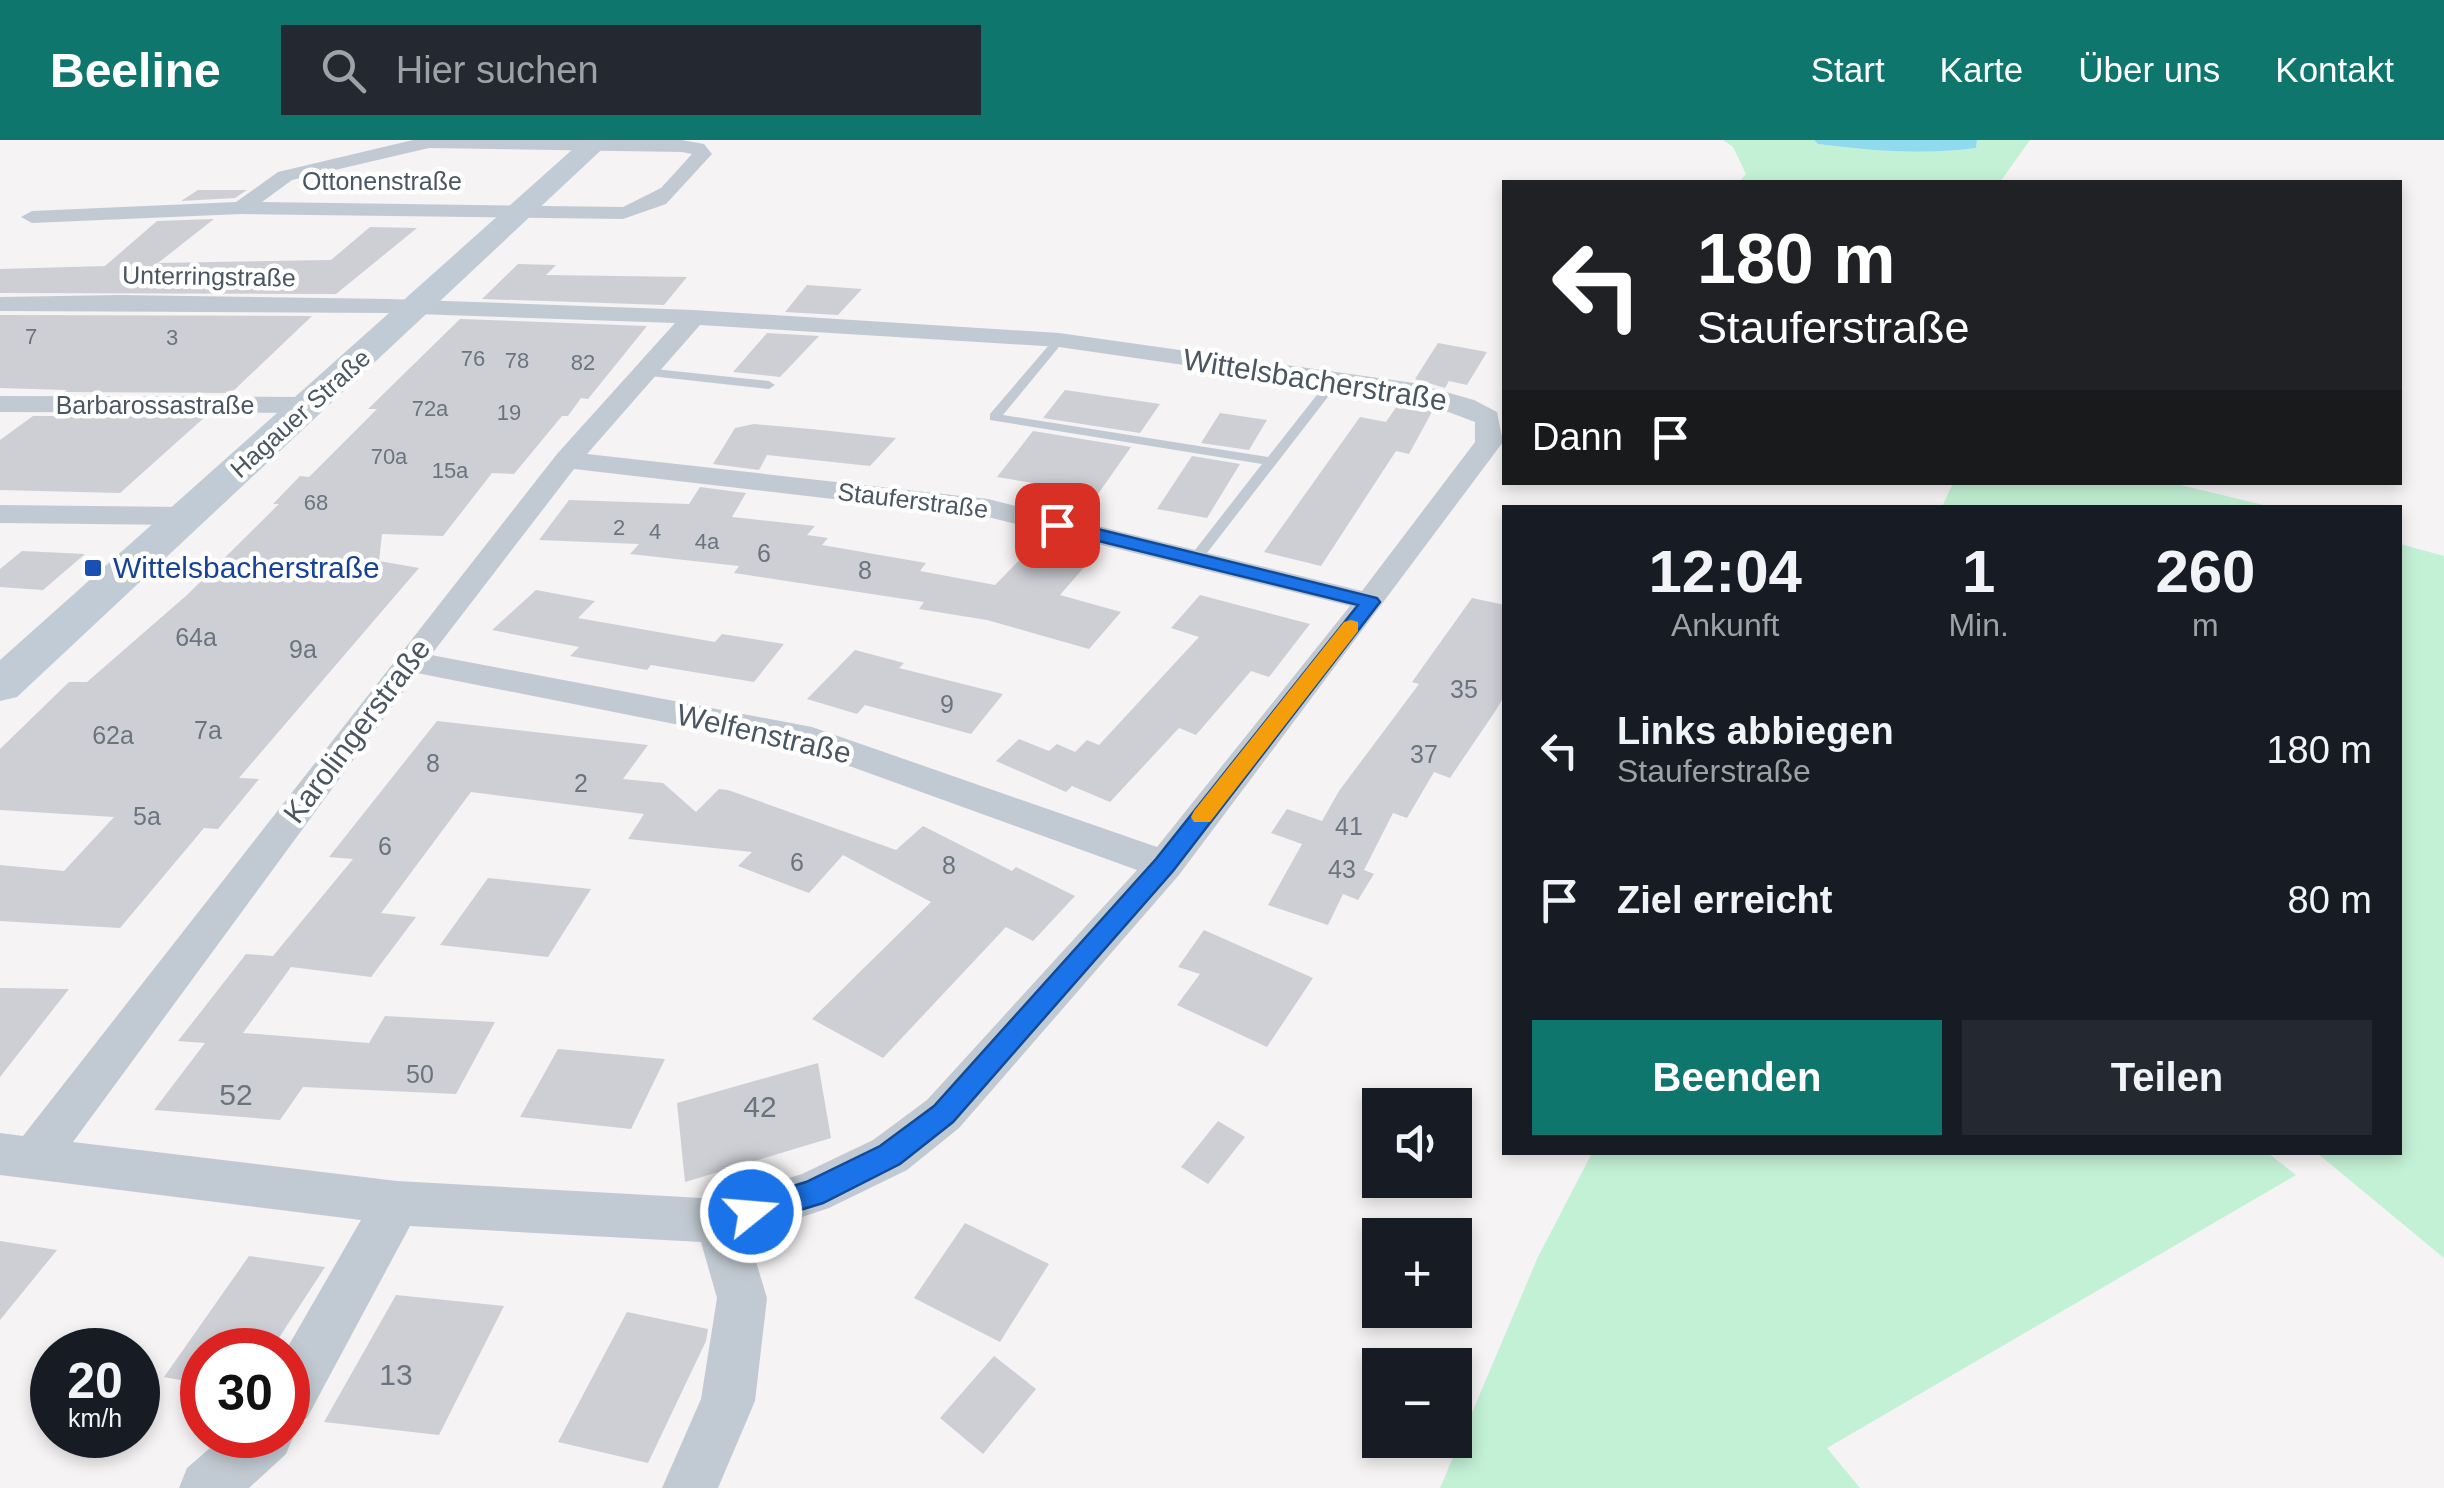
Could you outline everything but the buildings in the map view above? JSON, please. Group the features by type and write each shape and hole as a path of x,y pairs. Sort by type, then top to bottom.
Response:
{"street":[{"name":"Ottonenstraße","path":"32,217 241,208 623,213 661,200 702,154 691,146 598,142 422,143 281,177 241,208"},
{"name":"Hagauer Straße","path":"0,686 598,142"},
{"name":"Unterringstraße","path":"0,304 417,307"},
{"name":"Wittelsbacherstraße","path":"17,1156 397,1203 720,1222 812,1194 890,1155 944,1114 1164,865 1370,602 1489,442 1488,418 1465,406 1414,391 1059,340 694,316 417,307"},
{"name":"Karolingerstraße","path":"17,1156 566,460 694,316"},
{"name":"Barbarossastraße","path":"0,404 310,405"},
{"name":"Stauferstraße","path":"566,460 988,508 1370,602"},
{"path":"0,514 183,516"},
{"name":"Welfenstraße","path":"409,661 812,739 1164,865"},
{"path":"310,1359 397,1203"},
{"path":"690,1488 728,1401 742,1298 720,1222"},
{"path":"207,1488 242,1458"},
{"path":"255,1488 262,1458"}],"lane":[{"path":"1059,340 994,417 1272,462"},
{"path":"645,372 769,385"},
{"path":"1195,559 1335,380"}],"green space":[{"path":"1723,140 1814,140 1818,144 1917,152 1976,148 1977,140 2030,140 2001,180 1741,180 1746,174 1733,147"},
{"path":"1952,485 2180,485 2264,505 1943,505"},
{"path":"2402,545 2444,556 2444,1258 2319,1155 2402,1155"},
{"path":"1591,1155 2271,1155 2296,1175 1827,1448 1860,1488 1440,1488 1453,1458 1472,1458 1472,1413 1538,1257"}],"water":[{"path":"1814,140 1977,140 1976,148 1917,152 1818,144"}],"slow traffic":[{"path":"1202,817 1351,626"}],"place":[{"name":"Wittelsbacherstraße","path":"93,568"}],"route":[{"path":"751,1212 812,1194 890,1155 944,1114 1164,865 1370,602 1057,525"}]}
